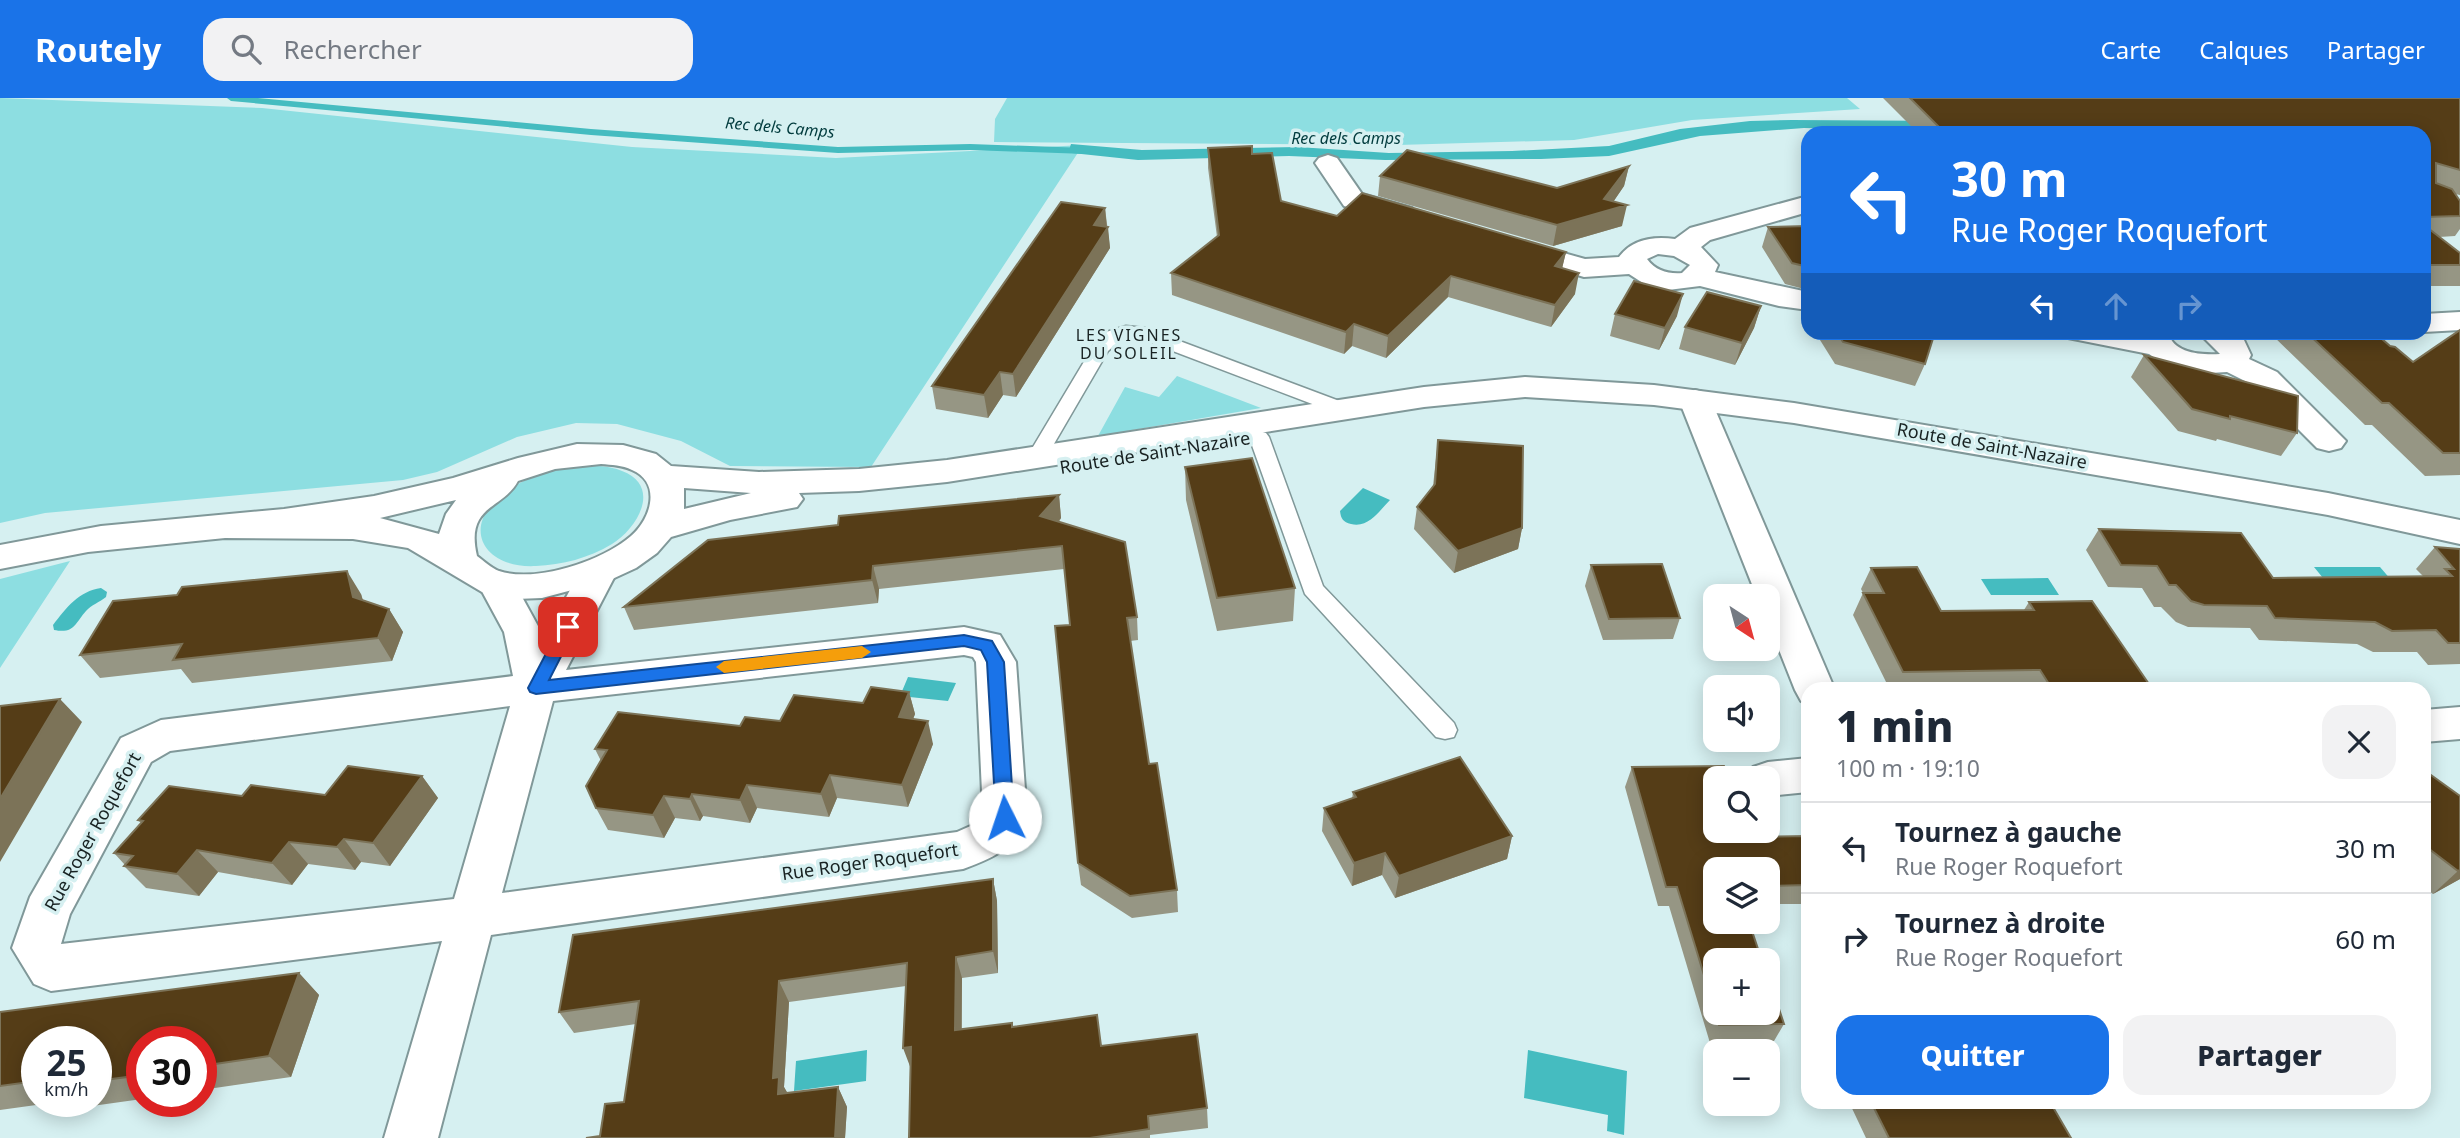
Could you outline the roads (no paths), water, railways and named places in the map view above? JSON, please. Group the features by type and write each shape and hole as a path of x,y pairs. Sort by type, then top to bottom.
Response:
{"street":[{"path":"1328,163 1353,200 1430,222"},
{"path":"1681,248 1700,234 1801,206"},
{"path":"1494,242 1584,268 1634,265"},
{"path":"1698,277 1704,265 1700,259 1681,248 1644,248 1633,258 1634,265 1642,273 1671,282 1698,277 1801,300"},
{"path":"2431,323 2460,321"},
{"path":"2157,340 2186,361 2204,365 2231,362 2266,379 2329,441"},
{"path":"2224,340 2233,347 2235,355 2231,362"},
{"name":"Route de Saint-Nazaire","path":"663,476 759,483 859,480 947,471 1424,397 1525,387 1654,395 1964,440 2328,504 2460,532"},
{"name":"Route de Saint-Nazaire","path":"658,529 726,509 781,500 976,482 1421,411 1512,402 1654,395"},
{"path":"1695,400 1812,682"},
{"path":"0,557 97,539 227,527 411,502 555,458 589,453 620,455 645,463 663,476 669,492 668,510 658,529 622,560 598,572 552,584 528,586 497,584 474,575 460,562 417,536 368,527 227,527"},
{"path":"460,562 454,543 458,523 472,503 495,485 522,470"},
{"name":"Route de Saint-Nazaire","path":"2328,504 2460,517"},
{"path":"411,1138 536,688 598,572"},
{"path":"497,584 523,632 536,688"},
{"name":"Rue Roger Roquefort","path":"964,641 986,645 996,662 1005,818 991,837 963,850 474,918 51,969 36,948 47,911 136,750 161,736 536,688 964,641"},
{"path":"2431,725 2460,723"},
{"path":"1780,778 1801,776"}],"lane":[{"path":"1037,457 1100,348 1111,334 1125,331 1139,331 1343,409"},
{"path":"1259,437 1314,589 1445,730"}],"waterway":[{"name":"Rec dels Camps","path":"231,98 591,132 838,150 970,147 1086,151"}],"district":[{"name":"LES VIGNES DU SOLEIL","path":"1129,344"}]}
